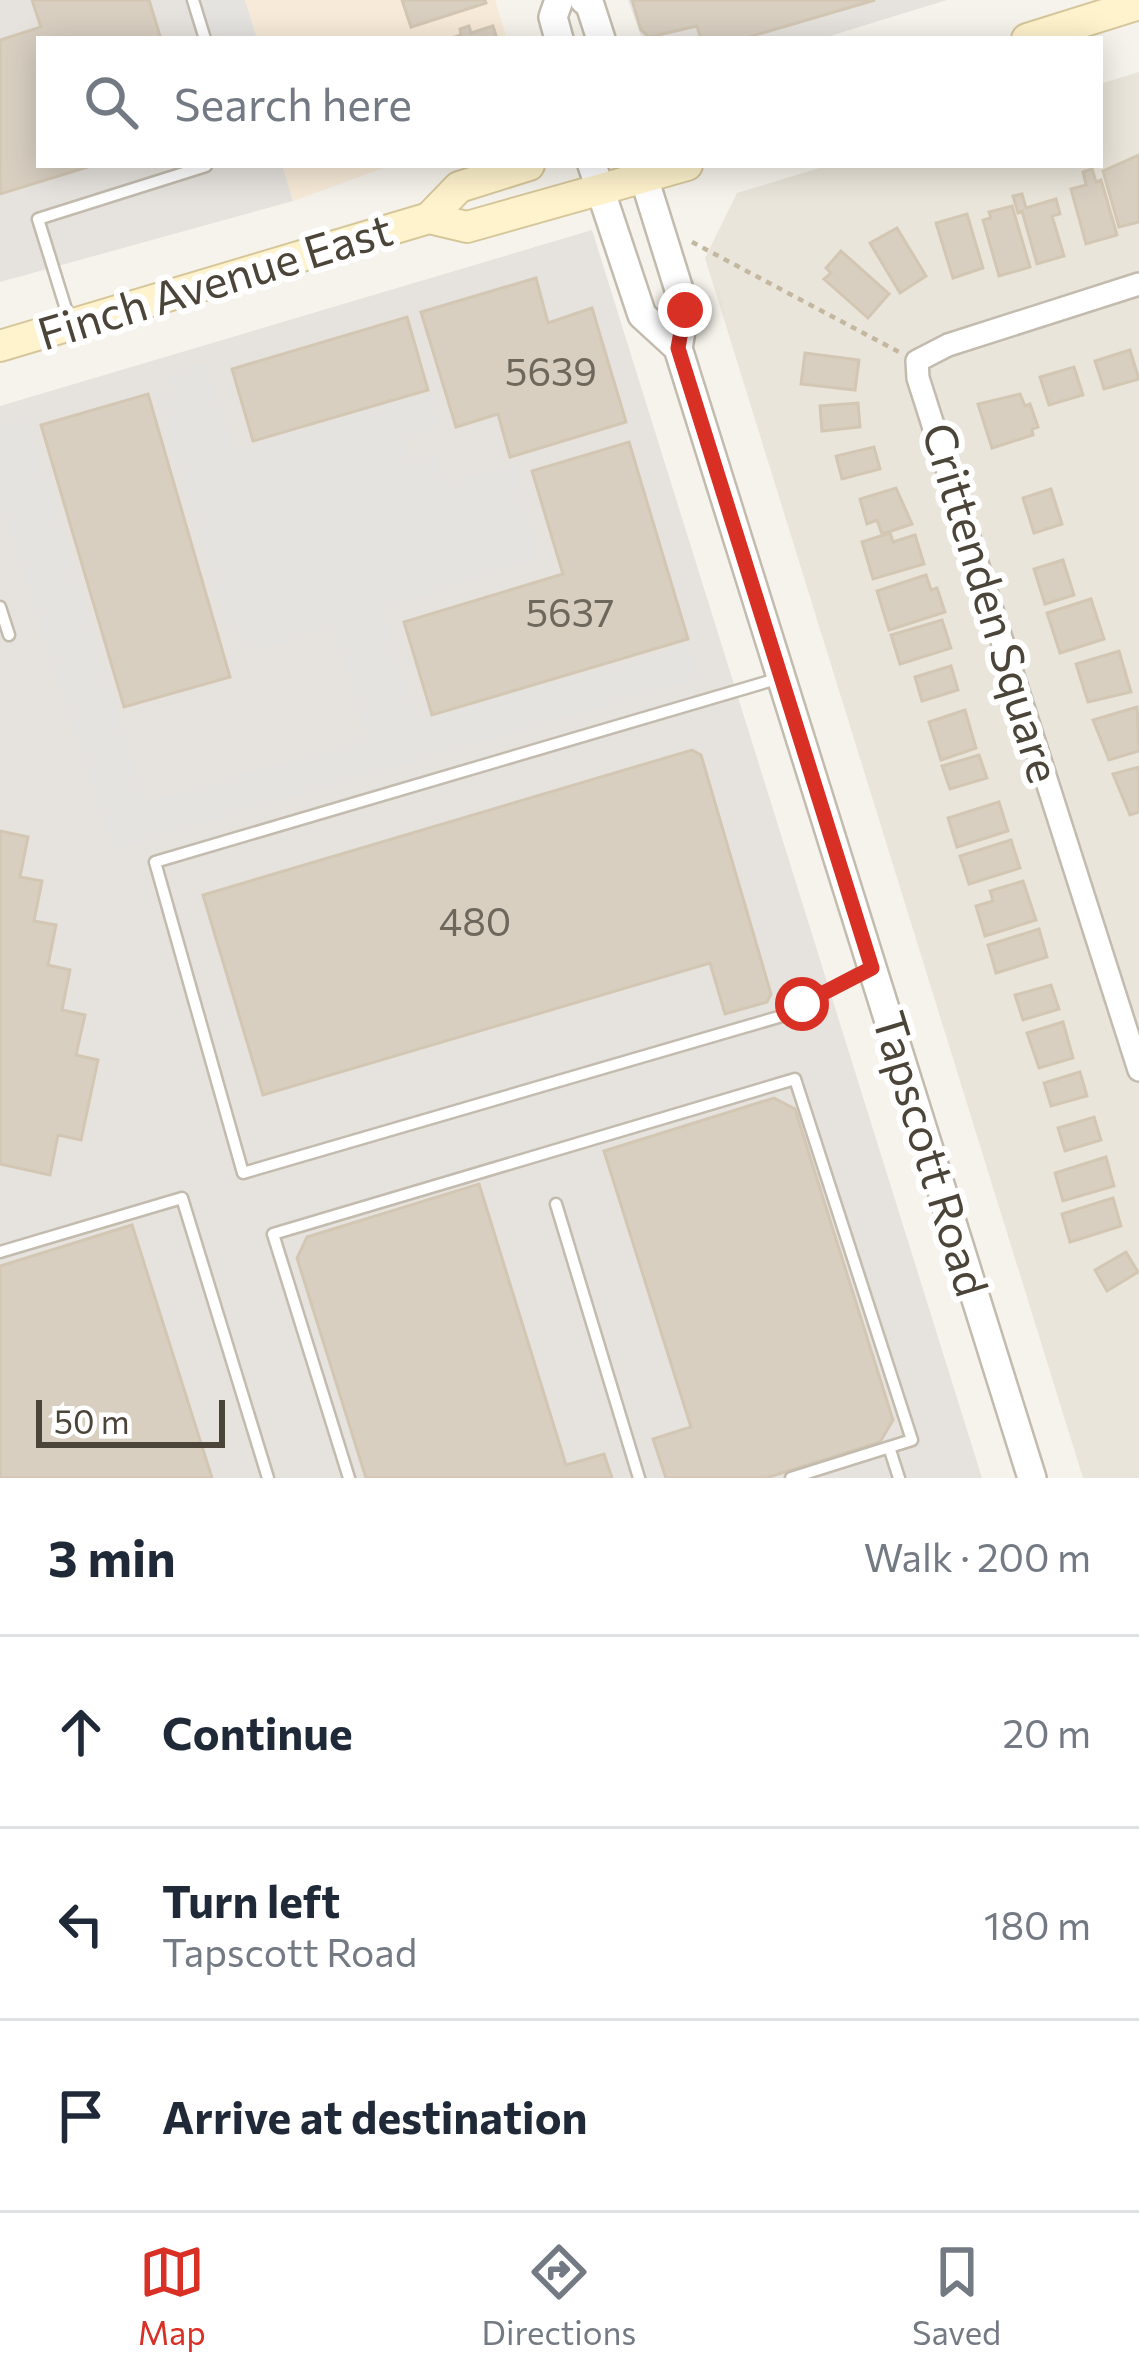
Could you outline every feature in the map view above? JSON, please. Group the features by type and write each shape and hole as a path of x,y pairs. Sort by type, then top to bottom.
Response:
{"main road":[{"path":"1037,36 1139,4"},
{"name":"Finch Avenue East","path":"0,346 429,218 459,187 519,168"},
{"name":"Finch Avenue East","path":"429,218 467,227 596,177 642,171"}],"street":[{"path":"558,36 553,17 559,0"},
{"path":"584,0 600,36"},
{"name":"Tapscott Road","path":"642,171 685,310 678,348 1032,1478"},
{"name":"Tapscott Road","path":"596,177 642,315 678,348"},
{"name":"Crittenden Square","path":"1139,284 948,345 917,362 918,378 1139,1070"}],"lane":[{"path":"193,0 205,36"},
{"path":"71,325 38,219 200,168"},
{"path":"0,608 9,635"},
{"path":"783,677 155,862 243,1173 782,1016 872,968"},
{"path":"349,1478 273,1234 795,1079 912,1440 791,1478"},
{"path":"0,1252 182,1198 268,1478"},
{"path":"556,1204 639,1478"},
{"path":"889,1447 898,1478"}],"path":[{"path":"659,228 917,362"}],"shaded area":[{"path":"0,0 234,0 244,36 36,36 36,168 283,168 293,201 0,282"},
{"path":"184,0 245,0 256,36 195,36"},
{"path":"234,0 495,0 506,36 244,36"},
{"path":"628,0 947,0 830,36 641,36"},
{"path":"1139,72 1139,1478 1083,1478 705,258 737,193 819,168 1103,168 1103,83"},
{"path":"283,168 384,168 293,201"},
{"path":"592,230 982,1478 0,1478 0,406"},
{"path":"207,363 236,449 430,393 440,427 403,438 410,460 437,455 447,484 517,463 539,557 384,609 417,719 690,645 702,678 112,850 0,507 0,424 26,416 146,802 366,738 331,628 247,654 239,636 229,637 159,400 174,392 166,374"}],"building":[{"path":"32,0 149,0 160,36 36,36 36,168 84,168 0,194 0,40 41,27"},
{"path":"402,0 485,0 486,3 411,27"},
{"path":"632,0 875,0 752,36 700,36 697,26 653,36 641,30"},
{"path":"469,26 471,33 493,26 496,36 458,36 460,29"},
{"path":"1139,155 1139,222 1119,227 1103,171"},
{"path":"1092,169 1096,182 1101,180 1117,235 1086,244 1071,189 1086,185 1083,172"},
{"path":"1022,194 1026,208 1056,199 1060,214 1052,216 1064,256 1037,264 1013,196"},
{"path":"1012,206 1030,267 999,276 983,220 991,218 989,212"},
{"path":"967,214 983,268 953,278 936,223"},
{"path":"897,228 926,276 900,293 870,243"},
{"path":"841,251 889,294 868,318 824,279 831,273 826,268"},
{"path":"536,278 548,323 592,308 626,422 510,457 498,414 456,427 421,312"},
{"path":"407,317 428,390 253,441 232,369"},
{"path":"1130,350 1139,379 1104,389 1095,361"},
{"path":"805,353 859,360 855,390 801,384"},
{"path":"1074,367 1083,395 1049,405 1040,377"},
{"path":"148,394 230,677 124,707 41,425"},
{"path":"1020,394 1025,406 1030,404 1038,427 1032,429 1033,435 992,448 978,404"},
{"path":"858,403 860,427 822,431 820,406"},
{"path":"629,442 688,639 432,715 404,622 563,574 532,471"},
{"path":"874,447 880,469 842,479 836,456"},
{"path":"896,488 912,524 882,534 877,520 867,524 860,499"},
{"path":"1051,489 1062,524 1034,533 1023,498"},
{"path":"890,533 893,542 915,535 924,564 873,579 862,542"},
{"path":"1063,560 1074,595 1045,604 1034,569"},
{"path":"926,575 931,590 937,588 945,612 889,630 877,591"},
{"path":"1091,599 1104,639 1060,653 1047,613"},
{"path":"942,620 951,648 900,664 891,635"},
{"path":"1119,651 1131,692 1088,702 1076,664"},
{"path":"951,666 958,690 922,701 915,677"},
{"path":"1137,707 1139,751 1109,760 1093,720"},
{"path":"965,710 976,748 941,760 929,722"},
{"path":"692,750 701,755 771,994 767,1002 725,1014 710,963 263,1095 203,895"},
{"path":"979,755 987,778 950,789 942,766"},
{"path":"1139,767 1139,812 1130,815 1113,774"},
{"path":"999,802 1008,831 957,847 948,818"},
{"path":"0,831 28,837 20,877 42,881 34,921 56,925 48,965 70,970 62,1010 85,1015 76,1055 98,1060 81,1140 58,1135 50,1175 0,1164"},
{"path":"1011,840 1020,868 969,884 960,856"},
{"path":"1023,881 1036,920 985,936 976,906 993,901 990,891"},
{"path":"1039,929 1047,957 996,973 988,945"},
{"path":"1051,985 1059,1009 1023,1020 1015,995"},
{"path":"1063,1022 1073,1058 1039,1068 1027,1033"},
{"path":"1080,1072 1087,1096 1051,1106 1044,1083"},
{"path":"774,1098 795,1109 893,1420 880,1442 766,1478 666,1478 653,1439 691,1427 604,1151"},
{"path":"1094,1117 1101,1140 1065,1151 1058,1128"},
{"path":"1106,1157 1114,1186 1063,1201 1055,1173"},
{"path":"479,1184 566,1465 604,1454 612,1478 366,1478 297,1258 307,1237"},
{"path":"1113,1198 1121,1226 1070,1242 1062,1214"},
{"path":"132,1225 212,1478 0,1478 0,1266"},
{"path":"1126,1252 1138,1272 1107,1291 1095,1270"}],"route":[{"path":"685,310 678,348 872,968 802,1004"}]}
